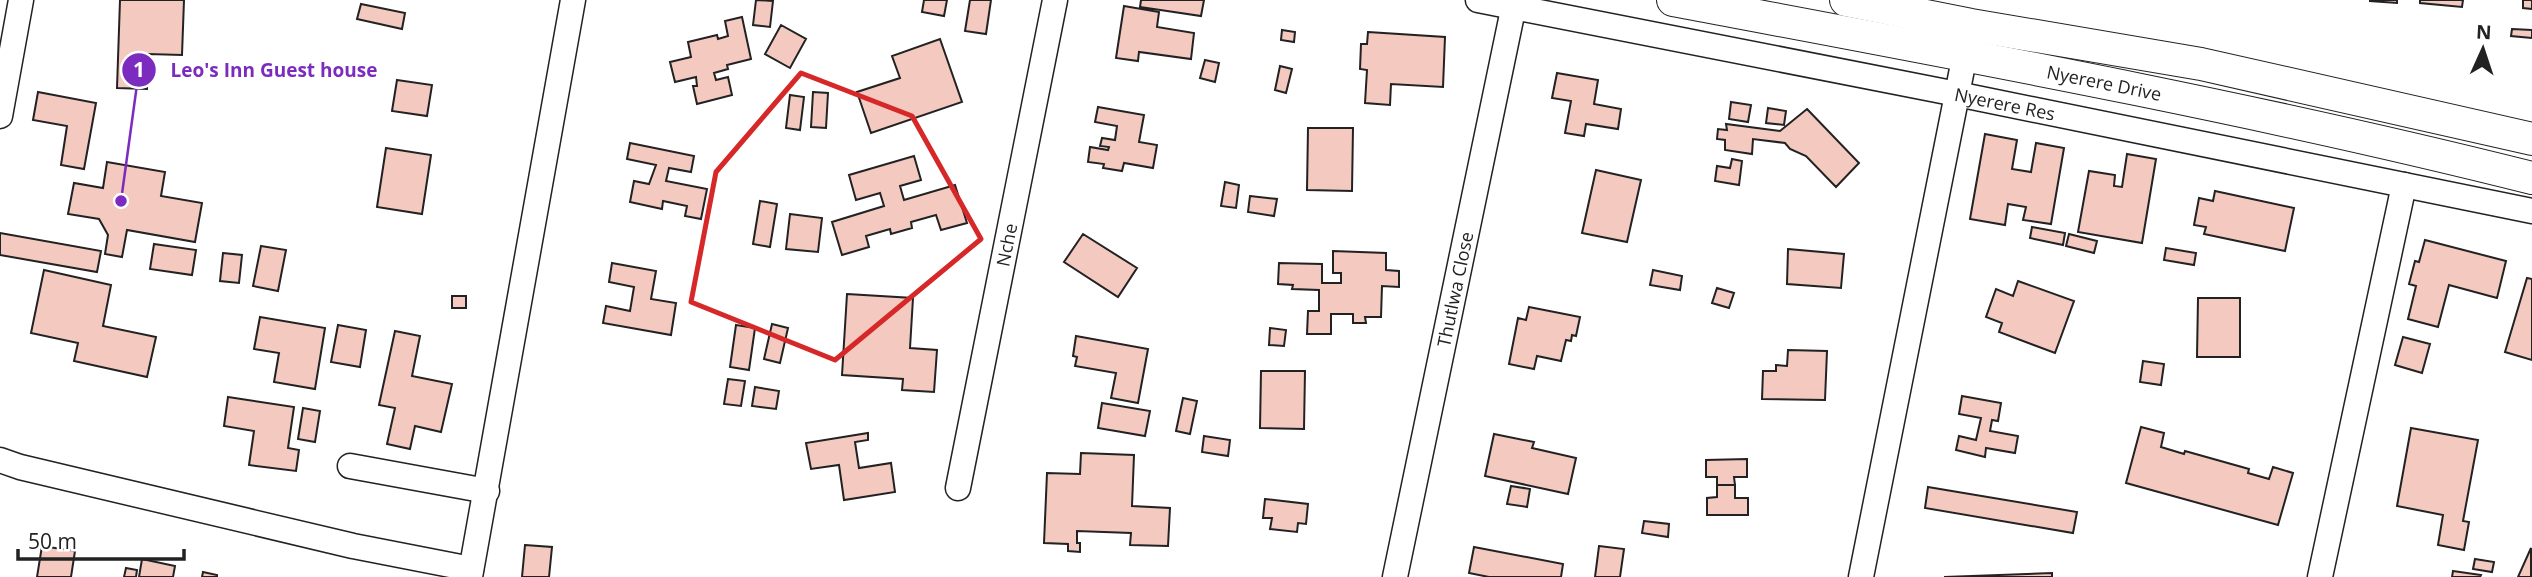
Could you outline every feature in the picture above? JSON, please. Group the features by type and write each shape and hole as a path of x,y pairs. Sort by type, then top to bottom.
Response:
{"main road":[{"name":"Nyerere Drive","path":"1673,0 1968,40 2201,64 2532,139"},
{"name":"Nyerere Drive","path":"1846,0 1968,40 2532,178"}],"street":[{"path":"0,116 21,0"},
{"path":"0,460 20,467 471,573 573,0"},
{"name":"Nche","path":"958,488 1055,0"},
{"name":"Nyerere Res","path":"1478,0 1514,3 2532,211"},
{"name":"Thutlwa Close","path":"1395,577 1514,3"},
{"path":"1861,577 1968,40"},
{"path":"2320,577 2404,185"},
{"path":"350,466 486,491"}],"highlighted area":[{"path":"801,73 912,116 981,239 835,360 691,302 716,172"}],"building":[{"path":"120,0 184,0 182,55 148,54 147,89 117,88"},
{"path":"756,0 773,1 770,27 753,25"},
{"path":"924,0 947,0 944,16 922,12"},
{"path":"970,0 991,0 986,34 965,31"},
{"path":"1141,0 1204,0 1201,16 1140,7"},
{"path":"2397,0 2397,3 2370,1"},
{"path":"2420,0 2463,0 2462,7 2420,3"},
{"path":"2523,0 2532,0 2532,9 2523,8"},
{"path":"361,4 405,13 402,29 357,19"},
{"path":"1124,6 1159,12 1157,27 1194,33 1191,59 1139,52 1138,61 1116,58"},
{"path":"742,17 751,59 727,65 728,69 714,73 716,80 728,77 732,95 697,104 693,86 697,86 696,77 675,82 670,62 691,57 688,42 717,35 718,39 728,36 725,21"},
{"path":"781,25 806,39 790,68 765,54"},
{"path":"2512,29 2532,30 2532,38 2511,36"},
{"path":"1282,30 1295,32 1294,42 1281,40"},
{"path":"1368,32 1445,37 1443,87 1391,84 1390,105 1365,103 1367,70 1360,69 1361,44 1367,44"},
{"path":"940,39 962,102 871,133 857,92 900,78 892,56"},
{"path":"1205,60 1219,63 1215,82 1200,78"},
{"path":"1280,66 1292,69 1286,93 1275,90"},
{"path":"1557,73 1598,80 1594,104 1621,109 1618,129 1586,124 1584,136 1565,133 1571,101 1552,98"},
{"path":"397,80 432,85 427,116 392,111"},
{"path":"38,92 96,103 84,169 61,165 67,126 33,120"},
{"path":"813,92 828,93 826,128 811,127"},
{"path":"790,95 804,97 800,130 786,128"},
{"path":"1731,102 1751,105 1748,122 1729,119"},
{"path":"1098,107 1144,115 1139,142 1157,145 1153,168 1124,163 1122,171 1103,168 1104,164 1088,162 1090,147 1108,150 1109,147 1100,146 1102,138 1115,140 1117,126 1095,122"},
{"path":"1768,108 1786,111 1784,125 1766,123"},
{"path":"1807,109 1859,163 1836,187 1806,156 1790,149 1785,143 1753,139 1752,154 1725,150 1725,140 1717,139 1718,129 1727,130 1726,124 1780,131"},
{"path":"1308,128 1353,128 1352,191 1307,190"},
{"path":"1985,134 2017,140 2012,169 2031,172 2036,143 2064,148 2051,224 2023,220 2026,207 2008,204 2005,225 1970,219"},
{"path":"630,143 694,156 691,172 669,168 666,181 707,189 701,219 685,216 687,206 663,201 662,209 630,202 634,181 649,184 656,165 627,159"},
{"path":"386,148 431,155 422,214 377,207"},
{"path":"2127,154 2156,159 2142,243 2078,232 2089,171 2115,175 2114,186 2122,187"},
{"path":"914,156 921,180 900,186 904,200 955,185 967,223 941,230 936,215 911,222 912,228 891,234 890,229 866,236 869,247 842,255 832,222 884,206 880,193 856,200 849,175"},
{"path":"1732,159 1742,161 1739,185 1715,181 1717,166 1730,168"},
{"path":"107,162 165,172 161,196 202,203 195,242 127,230 122,257 105,254 108,235 99,219 68,214 74,183 103,188"},
{"path":"1596,170 1641,180 1627,242 1582,233"},
{"path":"1225,182 1239,185 1236,208 1221,206"},
{"path":"2215,191 2294,208 2285,251 2204,234 2206,227 2194,225 2199,198 2213,201"},
{"path":"1250,196 1277,199 1274,216 1248,212"},
{"path":"760,201 777,204 770,247 753,244"},
{"path":"790,214 822,218 818,252 786,249"},
{"path":"2032,227 2065,233 2063,245 2030,238"},
{"path":"0,233 101,251 97,272 0,255"},
{"path":"1083,234 1137,268 1118,297 1064,262"},
{"path":"2069,234 2097,241 2094,253 2066,246"},
{"path":"2425,240 2506,261 2497,298 2449,285 2438,327 2408,319 2416,286 2409,284 2415,261 2419,262"},
{"path":"154,244 196,250 192,275 150,269"},
{"path":"261,246 286,250 278,291 253,286"},
{"path":"2166,248 2196,253 2194,265 2164,260"},
{"path":"1788,249 1844,254 1841,288 1787,284"},
{"path":"1333,251 1386,253 1386,270 1399,271 1399,287 1382,286 1381,317 1365,317 1366,323 1353,323 1353,314 1331,314 1331,334 1307,334 1308,311 1319,311 1319,290 1292,289 1293,285 1278,284 1279,263 1322,264 1322,283 1341,283 1341,273 1333,273"},
{"path":"223,253 242,255 239,283 220,281"},
{"path":"612,263 656,271 651,299 676,303 671,335 603,323 606,306 630,311 634,287 609,282"},
{"path":"44,270 111,285 103,326 156,337 147,377 74,361 78,343 31,333"},
{"path":"1653,270 1682,276 1680,290 1650,285"},
{"path":"2527,278 2532,279 2532,360 2505,352"},
{"path":"2018,281 2074,301 2055,353 1999,332 2002,323 1986,317 1996,289 2013,296"},
{"path":"1717,288 1734,293 1729,308 1712,303"},
{"path":"847,294 913,298 910,348 937,350 934,392 902,390 903,379 842,375"},
{"path":"452,296 466,296 466,308 452,308"},
{"path":"2198,298 2240,298 2240,357 2197,357"},
{"path":"1529,307 1580,317 1576,336 1572,335 1571,341 1566,340 1561,361 1537,356 1534,369 1509,364 1518,318 1526,320"},
{"path":"260,317 325,328 315,389 274,382 279,353 254,349"},
{"path":"772,324 788,328 780,363 764,359"},
{"path":"338,325 366,330 360,367 331,362"},
{"path":"736,325 755,328 749,370 730,367"},
{"path":"1270,328 1286,330 1284,346 1269,345"},
{"path":"395,331 420,336 412,376 452,384 441,432 415,426 410,449 387,444 395,408 379,405"},
{"path":"1076,336 1148,349 1138,403 1111,398 1116,373 1075,366 1077,357 1073,356"},
{"path":"2403,337 2430,344 2422,373 2395,365"},
{"path":"1788,350 1827,351 1825,400 1762,399 1763,371 1776,371 1776,365 1787,366"},
{"path":"2143,361 2164,364 2161,385 2140,382"},
{"path":"1261,371 1305,371 1304,429 1260,428"},
{"path":"728,379 745,381 741,406 724,404"},
{"path":"755,387 779,391 776,409 752,406"},
{"path":"1962,396 2001,403 1998,421 1992,420 1990,431 2018,436 2015,453 1986,448 1985,457 1956,450 1959,436 1976,440 1981,418 1959,414"},
{"path":"228,397 294,407 288,448 299,450 296,471 249,465 254,431 224,426"},
{"path":"1183,398 1197,401 1190,434 1176,431"},
{"path":"1102,403 1150,411 1145,436 1098,428"},
{"path":"303,408 320,411 315,442 298,439"},
{"path":"2141,427 2164,433 2161,447 2184,454 2185,451 2249,469 2248,473 2269,479 2273,467 2293,473 2278,525 2126,483"},
{"path":"2411,428 2478,440 2463,521 2469,522 2464,550 2438,545 2443,515 2397,506"},
{"path":"868,433 868,440 855,442 859,468 891,463 895,492 844,500 839,465 811,469 806,443"},
{"path":"1494,434 1534,442 1532,448 1576,458 1568,494 1485,476"},
{"path":"1204,436 1230,440 1228,456 1202,452"},
{"path":"1081,453 1134,455 1132,506 1170,508 1168,546 1130,545 1131,533 1077,531 1080,552 1068,551 1068,544 1044,543 1047,473 1080,474"},
{"path":"1747,459 1747,477 1734,477 1735,485 1717,485 1717,477 1706,477 1706,460"},
{"path":"1717,485 1735,485 1735,498 1748,498 1748,515 1707,515 1707,498 1717,497"},
{"path":"1511,486 1530,489 1527,507 1507,504"},
{"path":"1928,487 2077,512 2073,533 1925,508"},
{"path":"1265,499 1308,504 1306,524 1298,523 1297,532 1270,529 1272,518 1263,518"},
{"path":"1644,521 1669,524 1668,537 1642,533"},
{"path":"525,545 552,547 549,577 522,577"},
{"path":"42,546 75,551 71,577 37,577"},
{"path":"1599,546 1624,549 1620,577 1595,577"},
{"path":"1474,547 1563,564 1561,577 1489,577 1469,573"},
{"path":"2531,548 2531,577 2518,577"},
{"path":"142,559 175,566 173,577 139,577"},
{"path":"2475,559 2494,562 2492,572 2473,569"},
{"path":"126,568 137,570 136,577 124,577"},
{"path":"2453,571 2481,575 2452,577"},
{"path":"203,572 217,575 217,577 202,577"},
{"path":"2052,573 2052,577 1944,577"}],"place":[{"name":"Leo's Inn Guest house","path":"121,201"}]}
